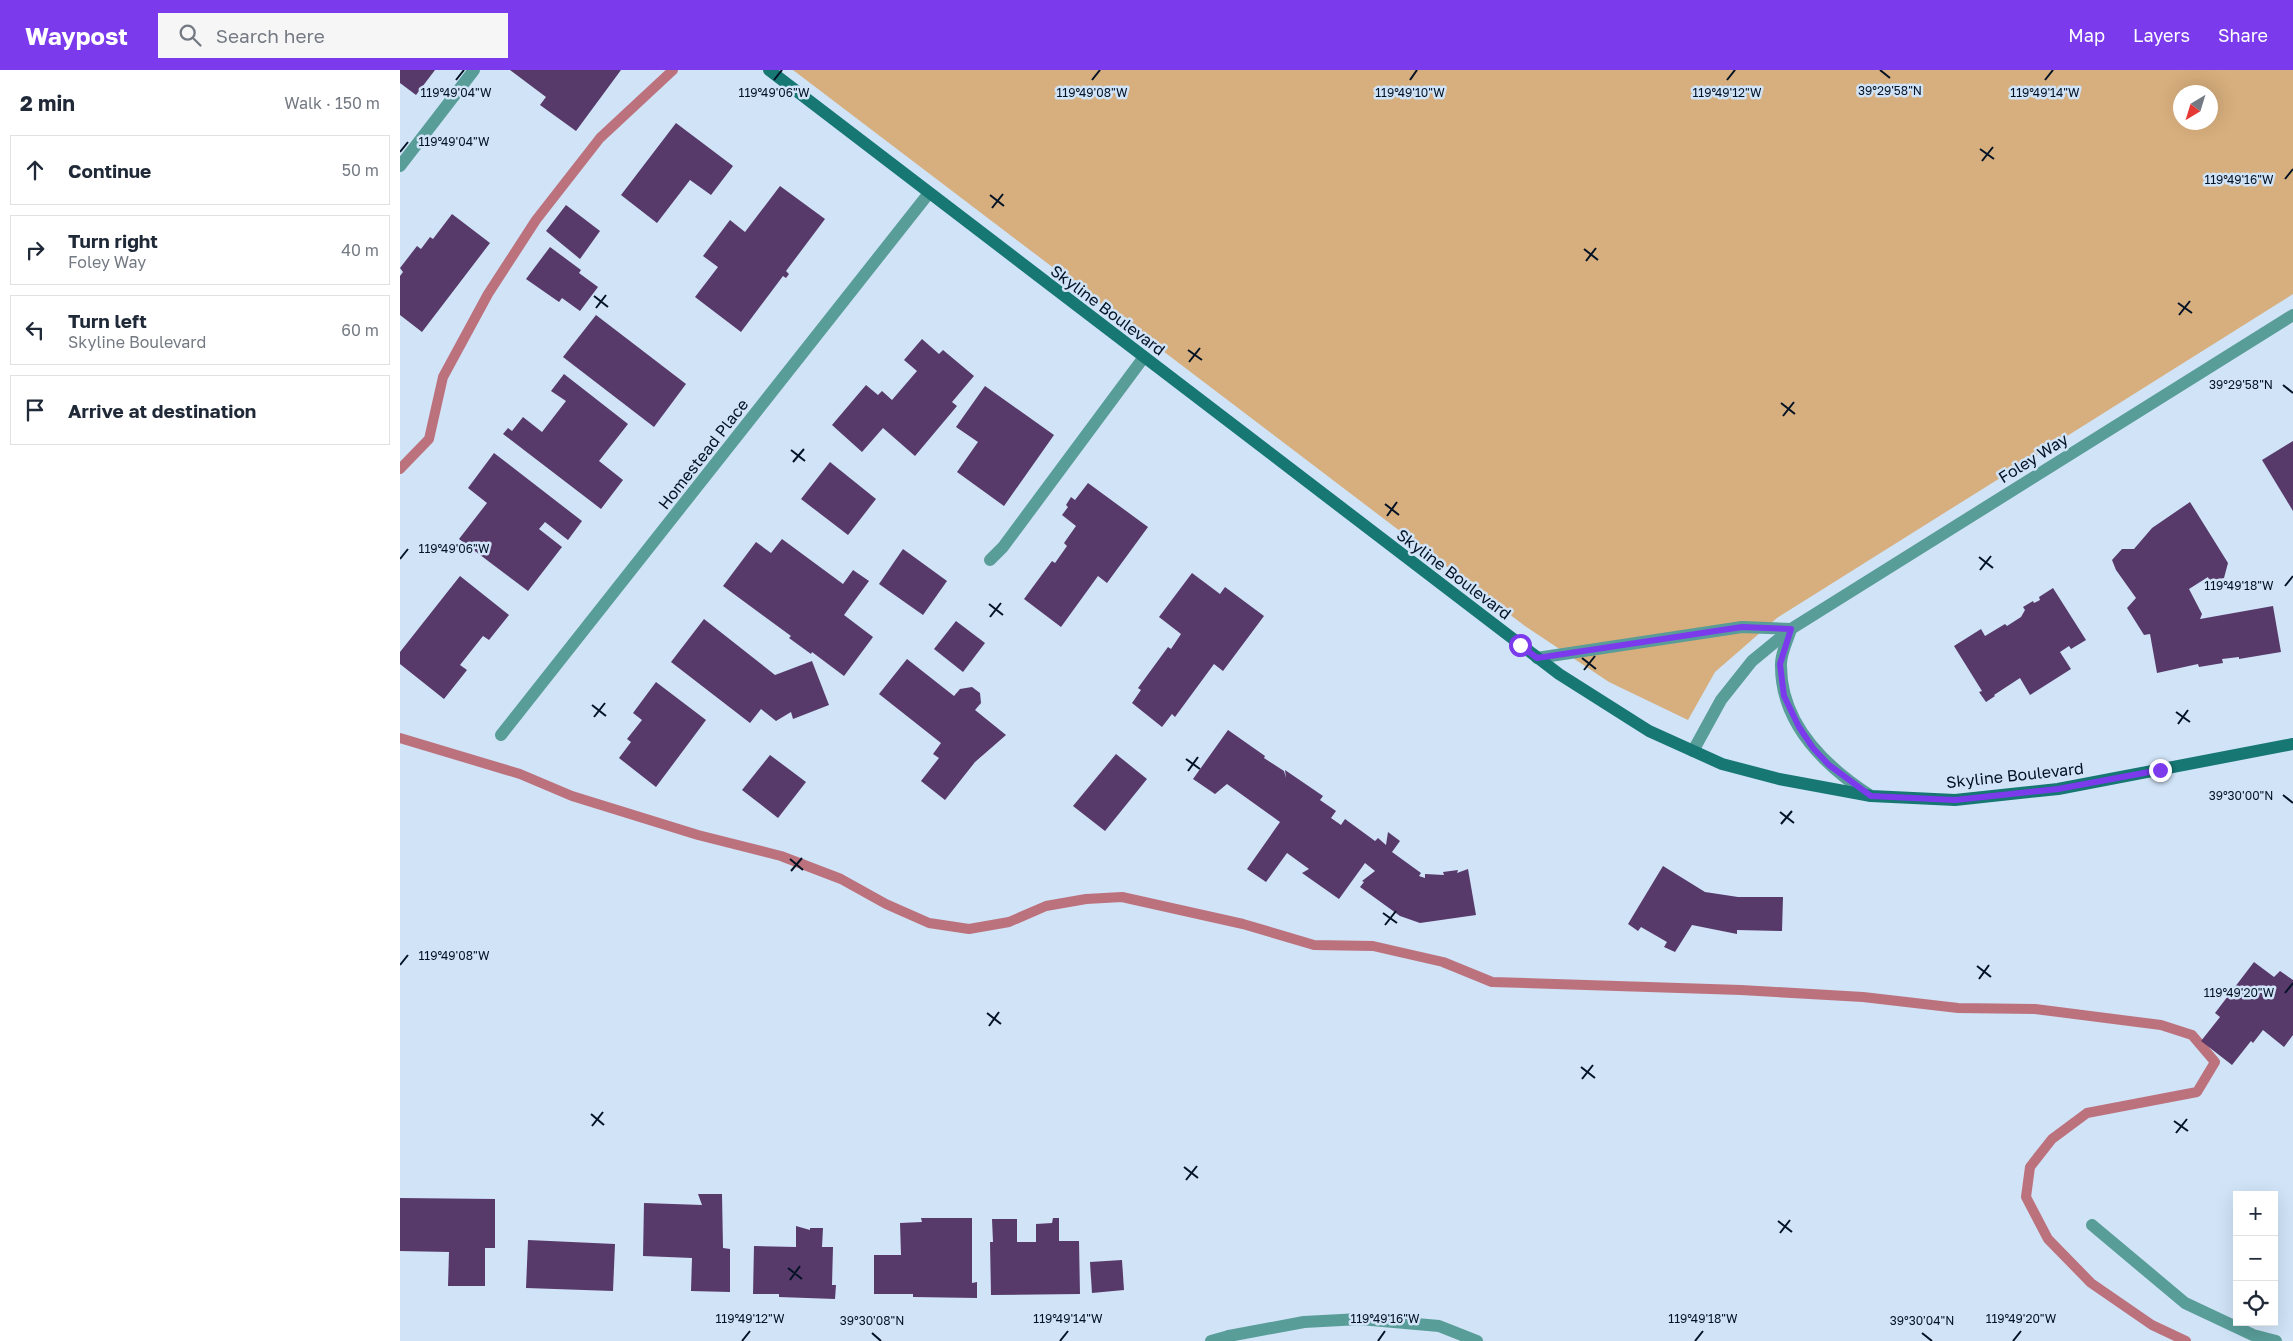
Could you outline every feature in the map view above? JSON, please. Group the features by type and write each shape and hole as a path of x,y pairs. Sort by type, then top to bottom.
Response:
{"street":[{"path":"400,166 474,70"},
{"name":"Skyline Boulevard","path":"769,70 1537,658 1649,731 1722,764 1779,779 1871,796 1955,800 2058,789 2293,744"},
{"name":"Homestead Place","path":"502,735 930,193"},
{"name":"Foley Way","path":"1693,751 1721,700 1752,662 1791,629 2293,315"},
{"path":"990,560 1003,547 1144,358"},
{"path":"1537,658 1742,627 1791,629 1780,664 1784,696 1799,727 1813,748 1829,765 1871,796"},
{"path":"2092,1225 2185,1303 2253,1334 2276,1341"},
{"path":"1211,1341 1304,1322 1360,1319 1439,1326 1477,1341"}],"shaded area":[{"path":"793,70 2293,70 2293,294 1777,618 1715,672 1688,720 1609,682 1525,626"}],"building":[{"path":"400,70 435,70 416,95 400,83"},
{"path":"510,70 621,70 576,131 540,105 546,97"},
{"path":"676,123 733,166 711,195 690,180 657,223 621,195"},
{"path":"780,186 825,219 786,271 789,274 786,278 783,276 741,332 695,297 718,267 703,256 730,220 745,232"},
{"path":"566,205 600,231 580,259 546,231"},
{"path":"452,214 490,243 422,332 400,315 400,276 403,272 400,268 417,246 421,249 430,237 433,239"},
{"path":"550,247 581,270 579,273 598,287 580,311 562,298 559,302 526,279"},
{"path":"596,315 686,384 654,427 563,357"},
{"path":"922,339 939,354 943,350 974,376 952,402 957,406 915,456 883,428 862,452 832,425 866,385 878,395 882,391 892,400 917,371 904,360"},
{"path":"564,374 628,424 599,461 623,480 601,509 503,434 508,428 512,431 523,417 542,432 566,401 551,391"},
{"path":"985,386 1054,435 1004,506 957,472 978,442 956,427"},
{"path":"2293,441 2293,511 2262,460"},
{"path":"494,453 582,521 568,540 545,522 539,529 562,547 528,591 459,539 487,503 468,488"},
{"path":"830,462 876,499 848,535 801,499"},
{"path":"1088,483 1148,527 1107,583 1098,576 1061,627 1024,599 1052,561 1055,563 1067,546 1064,543 1076,526 1062,515 1068,507 1066,505 1071,497 1075,500"},
{"path":"2190,502 2228,563 2224,578 2209,581 2208,577 2189,589 2202,614 2200,619 2273,606 2281,652 2239,659 2239,657 2222,659 2223,663 2199,667 2198,664 2157,673 2150,634 2144,635 2127,608 2136,598 2116,570 2112,560 2122,549 2134,549 2152,528"},
{"path":"782,539 843,584 853,570 869,581 844,615 873,637 844,676 812,652 811,654 789,638 791,636 723,586 756,542 771,553"},
{"path":"903,549 947,581 923,615 879,584"},
{"path":"1192,573 1220,594 1225,587 1264,616 1223,671 1214,664 1175,717 1172,714 1162,727 1132,703 1141,690 1138,688 1168,647 1171,649 1181,634 1159,617"},
{"path":"460,576 509,615 489,640 483,636 460,665 467,670 444,699 400,664 400,652"},
{"path":"2053,588 2086,640 2071,649 2069,646 2060,652 2071,669 2030,695 2020,678 1986,702 1979,692 1982,691 1954,646 1981,629 1985,636 2005,624 2007,626 2021,617 2025,610 2023,607 2033,601 2034,603 2040,600 2039,597"},
{"path":"704,619 775,675 812,661 829,705 793,719 791,712 776,721 761,709 750,723 671,662"},
{"path":"956,621 985,643 963,672 934,649"},
{"path":"907,659 954,696 960,689 972,687 980,693 981,703 975,710 1006,735 975,762 945,800 921,781 939,758 933,754 941,743 879,694"},
{"path":"656,682 706,720 656,787 619,758 631,742 627,739 642,720 633,713"},
{"path":"1228,730 1284,771 1286,778 1285,770 1323,796 1320,800 1336,811 1331,818 1341,825 1345,819 1375,841 1378,838 1386,845 1388,832 1400,841 1392,852 1421,873 1419,876 1425,878 1425,874 1444,875 1443,872 1458,870 1457,873 1468,869 1476,915 1420,923 1400,916 1360,887 1364,882 1362,881 1375,871 1365,863 1339,899 1302,873 1309,869 1287,853 1266,882 1247,869 1280,822 1227,784 1215,794 1193,779"},
{"path":"1116,754 1147,779 1105,831 1073,806"},
{"path":"770,755 806,782 778,818 742,790"},
{"path":"1663,866 1705,892 1738,897 1783,897 1782,931 1737,930 1737,934 1692,925 1675,952 1664,947 1667,942 1641,927 1638,931 1628,924"},
{"path":"2254,962 2274,977 2280,971 2293,980 2293,1035 2284,1047 2263,1030 2253,1043 2251,1041 2232,1065 2201,1041 2220,1017 2215,1013"},
{"path":"698,1194 722,1194 723,1248 730,1249 730,1292 691,1291 692,1258 643,1256 644,1203 702,1205"},
{"path":"400,1198 495,1199 495,1248 485,1248 485,1286 448,1286 449,1252 400,1251"},
{"path":"921,1218 972,1218 972,1283 977,1282 977,1298 913,1297 913,1294 874,1294 874,1255 901,1255 900,1223 922,1222"},
{"path":"1053,1218 1059,1218 1059,1241 1079,1241 1080,1294 991,1295 990,1242 993,1242 992,1219 1017,1219 1017,1242 1036,1242 1036,1224 1052,1223"},
{"path":"796,1226 810,1230 810,1228 823,1228 822,1247 833,1247 832,1285 836,1285 835,1299 779,1297 779,1294 753,1294 754,1246 796,1247"},
{"path":"528,1240 615,1244 613,1291 526,1288"},
{"path":"1122,1260 1124,1290 1092,1293 1090,1262"}],"waterway":[{"path":"400,469 429,439 443,377 488,294 536,220 600,138 673,70"},
{"path":"400,738 520,774 572,796 698,835 781,856 841,879 886,904 929,923 969,929 1009,922 1046,906 1086,899 1122,897 1243,924 1314,945 1373,946 1443,962 1492,982 1741,990 1863,997 1958,1008 2035,1009 2161,1025 2192,1035 2215,1062 2197,1092 2087,1113 2052,1139 2030,1167 2026,1197 2048,1239 2091,1283 2152,1325 2186,1341"}],"route":[{"path":"1520,645 1537,658 1742,627 1791,629 1780,664 1784,696 1799,727 1813,748 1829,765 1871,796 1955,800 2058,789 2160,770"}]}
